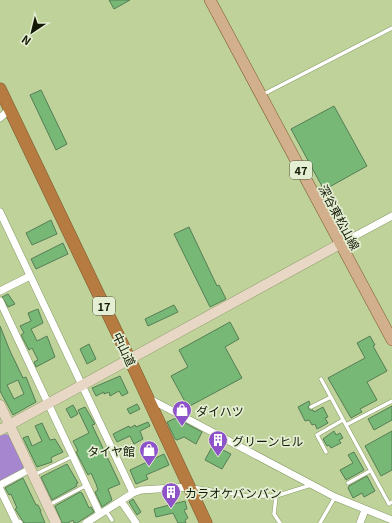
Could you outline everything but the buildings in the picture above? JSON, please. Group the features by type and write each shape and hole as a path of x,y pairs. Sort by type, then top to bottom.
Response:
{"highway":[{"name":"中山道","path":"0,89 130,360 206,523"}],"main road":[{"name":"深谷東松山線","path":"210,0 392,340"}],"street":[{"path":"0,118 10,109"},
{"path":"0,212 133,493"},
{"path":"0,430 392,216"},
{"path":"0,290 30,276"},
{"path":"0,301 87,485 103,512"},
{"path":"148,398 334,497 392,520"},
{"path":"0,405 56,523"},
{"path":"0,485 31,472"},
{"path":"86,523 121,500 141,490 189,487"},
{"path":"0,489 16,522 19,523"},
{"path":"121,500 136,523"},
{"path":"360,523 365,510"}],"lane":[{"path":"261,96 392,28"},
{"path":"321,379 389,504 392,502"},
{"path":"311,407 331,397"},
{"path":"346,425 392,401"},
{"path":"326,452 317,435 343,420"},
{"path":"31,472 73,456"},
{"path":"348,483 370,471"},
{"path":"48,505 87,485"},
{"path":"189,487 198,487 246,496 276,496 311,485"},
{"path":"276,496 274,514 280,523"},
{"path":"320,523 334,497"},
{"path":"103,512 112,520"}],"shaded area":[{"path":"5,434 9,435 24,466 22,470 0,481 0,436"}],"place":[{"name":"ダイハツ","path":"182,427"},
{"name":"グリーンヒル","path":"218,457"},
{"name":"タイヤ館","path":"149,467"},
{"name":"カラオケバンバン","path":"171,509"}]}
